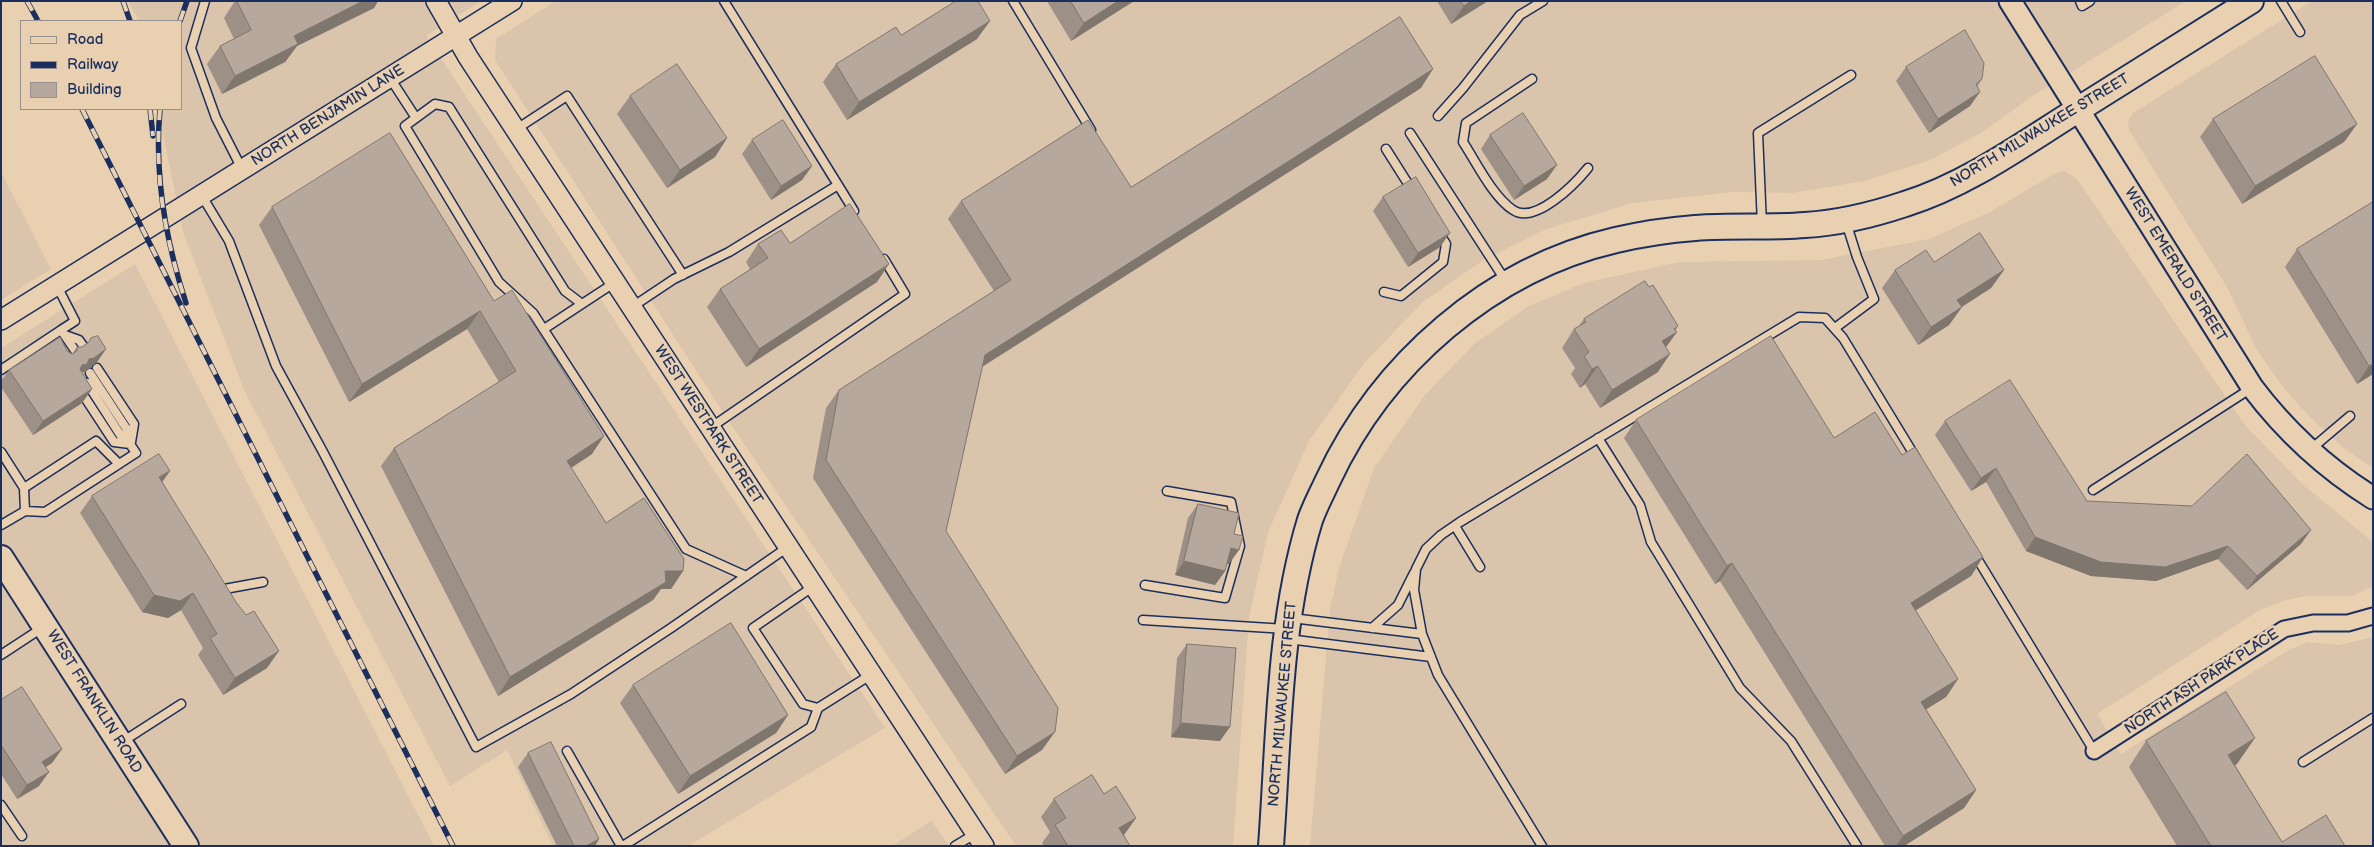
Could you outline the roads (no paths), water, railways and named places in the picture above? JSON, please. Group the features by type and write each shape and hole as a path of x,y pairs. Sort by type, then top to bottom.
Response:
{"main road":[{"name":"WEST EMERALD STREET","path":"2010,1 2252,387 2272,413 2309,452 2350,484 2373,498"},
{"name":"NORTH MILWAUKEE STREET","path":"1271,846 1287,629 1311,517 1336,464 1355,430 1379,396 1413,357 1447,326 1484,298 1526,273 1572,254 1611,242 1656,232 1698,227 1804,226 1846,220 1904,204 1934,193 1994,162 2250,1"},
{"name":"WEST FRANKLIN ROAD","path":"1,558 186,846"}],"street":[{"name":"WEST WESTPARK STREET","path":"436,1 454,37 980,839"},
{"name":"NORTH BENJAMIN LANE","path":"1,320 512,1"},
{"name":"NORTH ASH PARK PLACE","path":"2094,750 2284,629 2313,623 2348,623 2373,616"}],"lane":[{"path":"205,1 191,48 216,118 243,170"},
{"path":"724,1 859,218"},
{"path":"1013,1 1094,135"},
{"path":"1438,116 1463,88 1520,15 1543,1"},
{"path":"2080,1 2082,6 2090,1"},
{"path":"2281,1 2300,32"},
{"path":"1762,227 1758,133 1852,75"},
{"path":"390,78 416,118"},
{"path":"1532,79 1466,122 1463,142 1502,200 1514,212 1531,213 1569,191 1588,168"},
{"path":"515,130 567,96 683,275"},
{"path":"582,304 565,291 449,107 436,104 405,126 499,282 533,313 686,549 746,576"},
{"path":"1410,133 1508,284"},
{"path":"1386,149 1416,196"},
{"path":"631,307 683,275 729,252 838,185"},
{"path":"202,196 229,241 276,366 323,452 476,748 571,694 788,547"},
{"path":"1835,328 1874,300 1857,257 1846,220"},
{"path":"1384,292 1401,296 1443,262 1446,244 1436,228"},
{"path":"710,428 905,294 879,252"},
{"path":"544,329 615,283"},
{"path":"1,370 63,332 75,320 56,286"},
{"path":"1372,628 1398,605 1426,549 1441,535 1799,316 1825,318 1835,328 1843,338 1921,466"},
{"path":"63,332 79,340 84,347"},
{"path":"61,349 63,332"},
{"path":"63,332 73,354"},
{"path":"1,525 25,511 45,512 136,453 121,436 90,373 134,424 130,444"},
{"path":"76,383 114,442 130,444"},
{"path":"2093,490 2252,387"},
{"path":"2309,452 2350,416"},
{"path":"1598,438 1640,505 1651,542 1740,688 1791,741 1858,846"},
{"path":"24,488 96,441 119,464"},
{"path":"1,452 24,488 25,511"},
{"path":"1145,585 1225,598 1240,546 1231,502 1167,490"},
{"path":"1455,526 1480,567"},
{"path":"1972,551 2094,750"},
{"path":"1416,569 1414,590 1422,634 1438,675 1542,846"},
{"path":"219,590 263,582"},
{"path":"814,586 754,628 803,704 818,708"},
{"path":"1143,620 1287,629 1372,628 1422,634"},
{"path":"1,655 46,626"},
{"path":"1287,629 1322,645 1431,657"},
{"path":"567,752 622,846 810,727 818,708 872,674"},
{"path":"120,744 181,704"},
{"path":"2303,762 2373,718"},
{"path":"1,805 22,836"},
{"path":"955,846 980,839"}],"railway":[{"path":"27,1 37,20"},
{"path":"123,1 130,20"},
{"path":"180,20 187,1"},
{"path":"83,110 453,846"},
{"path":"150,110 153,136"},
{"path":"160,110 159,159 163,207 172,255 186,303"}]}
